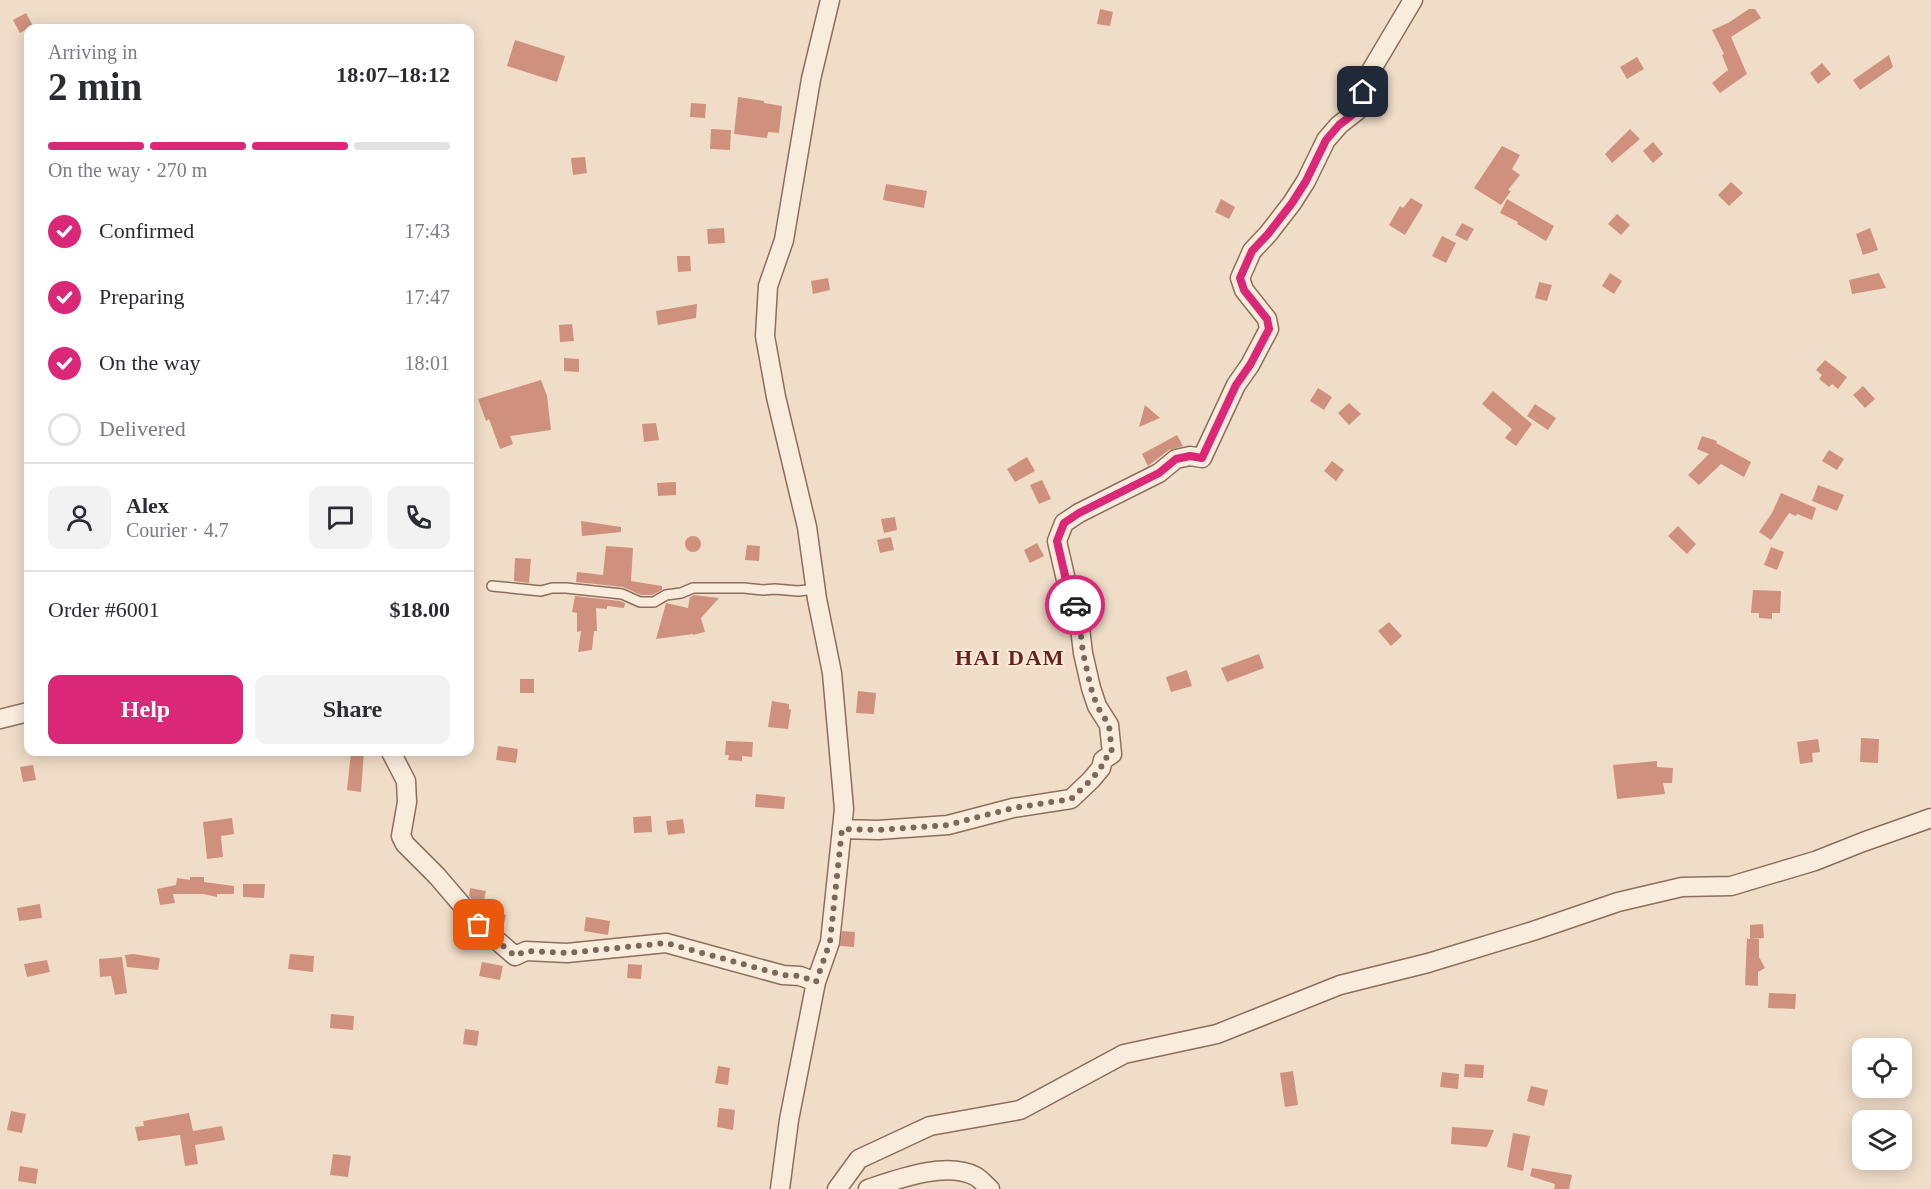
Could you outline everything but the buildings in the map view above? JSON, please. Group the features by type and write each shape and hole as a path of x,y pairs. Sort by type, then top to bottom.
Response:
{"street":[{"path":"780,1189 789,1120 816,982 830,942 844,809 832,673 807,527 776,397 765,336 768,286 784,240 811,79 830,0"},
{"path":"842,829 878,830 948,825 1013,808 1071,799 1101,768 1103,760 1112,754 1109,725 1097,706 1091,688 1083,653 1078,611 1066,580 1057,541 1064,523 1079,513 1159,473 1176,459 1190,456 1202,458 1236,385 1250,365 1269,329 1267,319 1244,290 1240,278 1252,251 1292,203 1306,181 1326,140 1339,125 1357,111 1369,74 1413,0"},
{"path":"0,719 24,713"},
{"path":"393,756 406,781 407,802 401,836 405,844 437,876 479,925 515,956 526,951 567,953 666,943 816,982"},
{"path":"837,1189 859,1159 930,1126 1020,1110 1124,1054 1217,1034 1340,985 1428,963 1618,902 1682,887 1731,886 1815,861 1931,818"},
{"path":"868,1189 909,1175 957,1171 976,1177 990,1189"}],"lane":[{"path":"492,586 541,591 566,588 622,594 640,602 654,602 666,595 681,593 693,588 798,591 816,589"}],"way so far":[{"path":"479,925 515,956 526,951 567,953 666,943 816,982 830,942 842,829 878,830 948,825 1013,808 1071,799 1101,768 1103,760 1112,754 1109,725 1097,706 1091,688 1083,653 1078,611 1075,605"}],"district":[{"name":"HAI DAM","path":"1010,657"}],"route":[{"path":"1075,605 1066,580 1057,541 1064,523 1090,507 1159,473 1182,456 1202,458 1236,385 1250,365 1269,329 1267,319 1244,290 1240,278 1252,251 1292,203 1306,181 1326,140 1339,125 1357,111 1363,92"}]}
